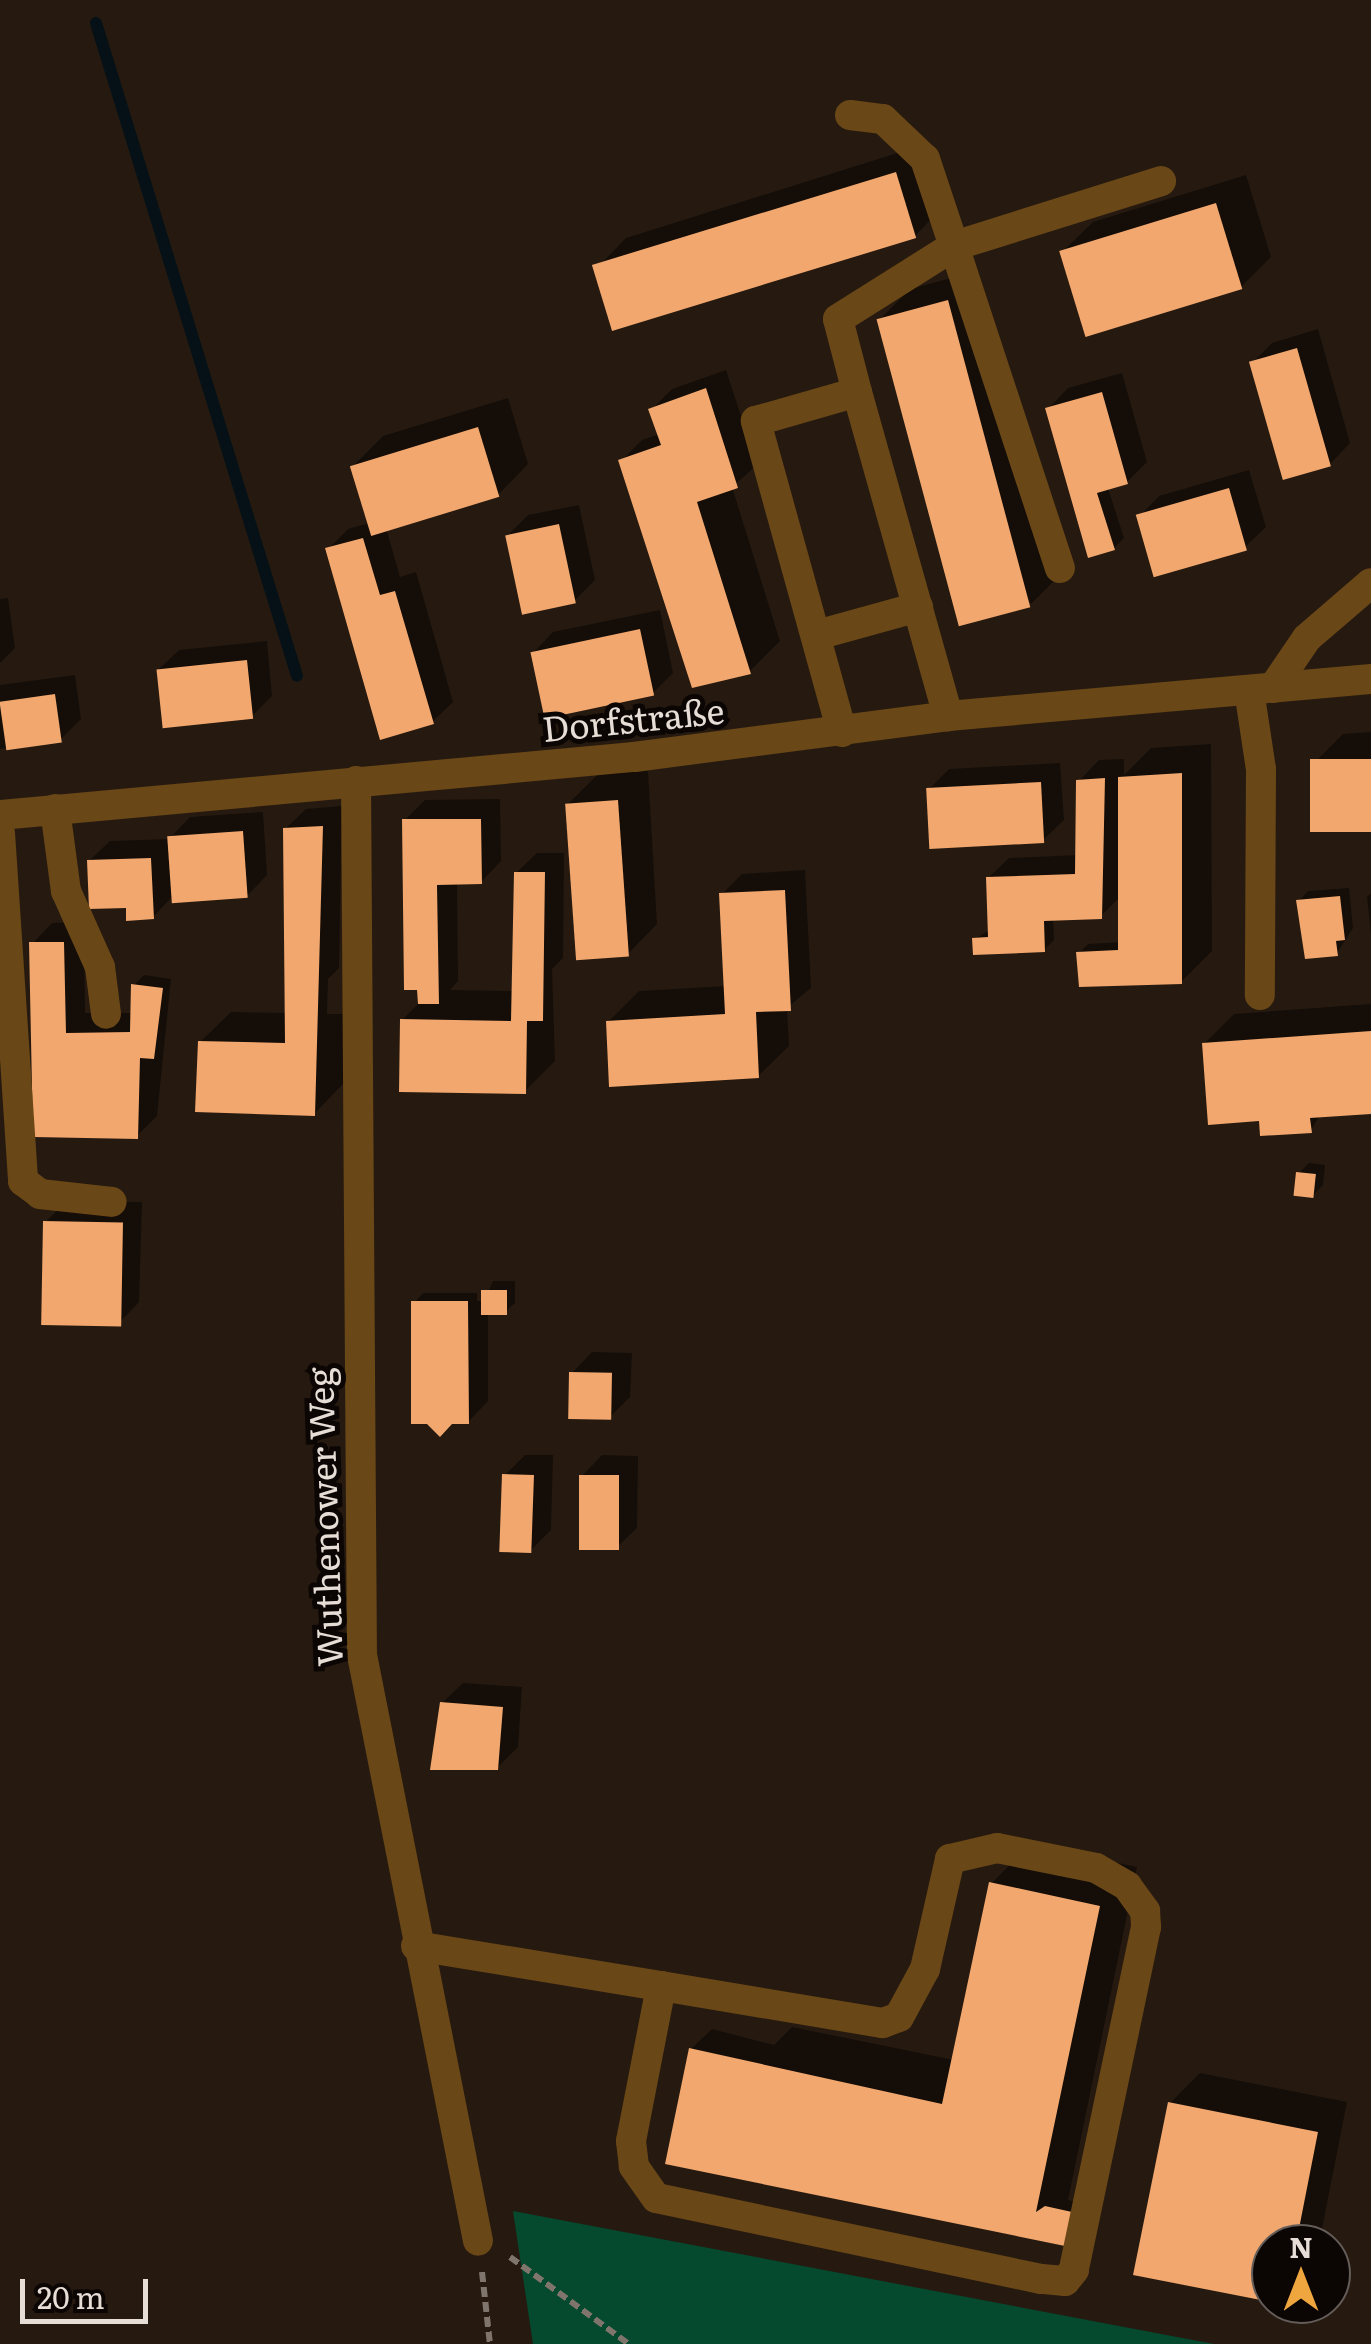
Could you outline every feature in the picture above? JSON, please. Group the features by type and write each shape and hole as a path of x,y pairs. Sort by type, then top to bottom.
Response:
{"street":[{"path":"850,114 883,119 926,159 1060,568"},
{"path":"948,716 838,319 954,246 1161,182"},
{"path":"842,732 756,421 857,392"},
{"path":"1260,994 1261,689 1307,638 1371,583"},
{"path":"817,635 918,607"},
{"name":"Dorfstraße","path":"0,815 842,732 948,716 1371,679"},
{"name":"Wuthenower Weg","path":"356,780 362,1655 416,1946 478,2240"},
{"path":"55,810 66,891 100,967 106,1014"},
{"path":"0,833 23,1181 40,1194 112,1202"},
{"path":"416,1946 661,1986 883,2023 900,2018 925,1969 950,1859 997,1848 1096,1868 1127,1886 1145,1911 1146,1927 1074,2270 1065,2282 1041,2278 656,2198 634,2166 631,2141 661,1986"}],"path":[{"path":"478,2240 490,2344"},
{"path":"478,2240 559,2286 629,2344"}],"green space":[{"path":"513,2211 1214,2344 533,2344"}],"building":[{"path":"896,172 916,238 612,331 592,265"},
{"path":"1216,203 1242,289 1085,337 1059,251"},
{"path":"948,300 1030,607 959,626 877,319"},
{"path":"1297,348 1331,466 1283,480 1249,362"},
{"path":"706,388 738,488 697,502 751,674 692,688 618,460 661,445 648,409"},
{"path":"1102,392 1128,484 1097,493 1115,550 1088,558 1045,408"},
{"path":"478,427 499,497 371,536 350,466"},
{"path":"1229,488 1247,550 1154,577 1136,515"},
{"path":"559,524 576,603 522,615 505,535"},
{"path":"363,538 380,595 395,591 434,724 380,740 325,548"},
{"path":"640,629 654,696 545,719 530,652"},
{"path":"247,660 253,719 163,728 156,670"},
{"path":"55,694 62,743 6,750 0,702"},
{"path":"1310,759 1371,759 1371,832 1310,832"},
{"path":"1182,773 1182,984 1079,987 1076,952 1118,950 1118,777"},
{"path":"1105,778 1102,919 1044,921 1045,952 973,955 972,938 988,937 986,877 1075,874 1076,780"},
{"path":"1041,782 1044,843 929,849 926,788"},
{"path":"618,800 629,957 576,960 565,804"},
{"path":"402,819 481,819 482,884 437,885 439,1004 418,1004 417,990 404,990"},
{"path":"323,826 315,1116 195,1112 198,1041 285,1043 283,828"},
{"path":"243,831 248,898 172,903 167,836"},
{"path":"151,858 154,919 126,921 126,908 89,909 87,860"},
{"path":"514,872 545,872 543,1021 527,1021 526,1094 399,1092 400,1019 511,1021"},
{"path":"785,890 791,1011 756,1012 759,1078 609,1087 606,1021 725,1014 719,893"},
{"path":"1340,896 1345,940 1336,941 1338,956 1305,959 1296,900"},
{"path":"29,942 64,942 66,1033 130,1032 131,984 163,988 154,1059 140,1058 138,1139 33,1137"},
{"path":"1371,1031 1371,1114 1310,1118 1312,1133 1260,1136 1259,1121 1208,1125 1202,1043"},
{"path":"1296,1172 1316,1174 1313,1198 1293,1196"},
{"path":"43,1221 123,1222 121,1326 41,1325"},
{"path":"481,1290 507,1290 507,1315 481,1315"},
{"path":"411,1301 468,1301 469,1424 452,1424 440,1437 427,1424 411,1424"},
{"path":"569,1372 612,1373 611,1420 568,1419"},
{"path":"502,1474 534,1475 531,1553 499,1552"},
{"path":"579,1475 619,1475 619,1550 579,1550"},
{"path":"440,1702 503,1707 498,1770 430,1770"},
{"path":"989,1882 1100,1906 1036,2212 1045,2206 1072,2212 1065,2246 665,2164 689,2048 942,2104"},
{"path":"1168,2102 1318,2132 1300,2224 1251,2224 1251,2298 1133,2275"}],"waterway":[{"path":"96,23 297,676"}]}
